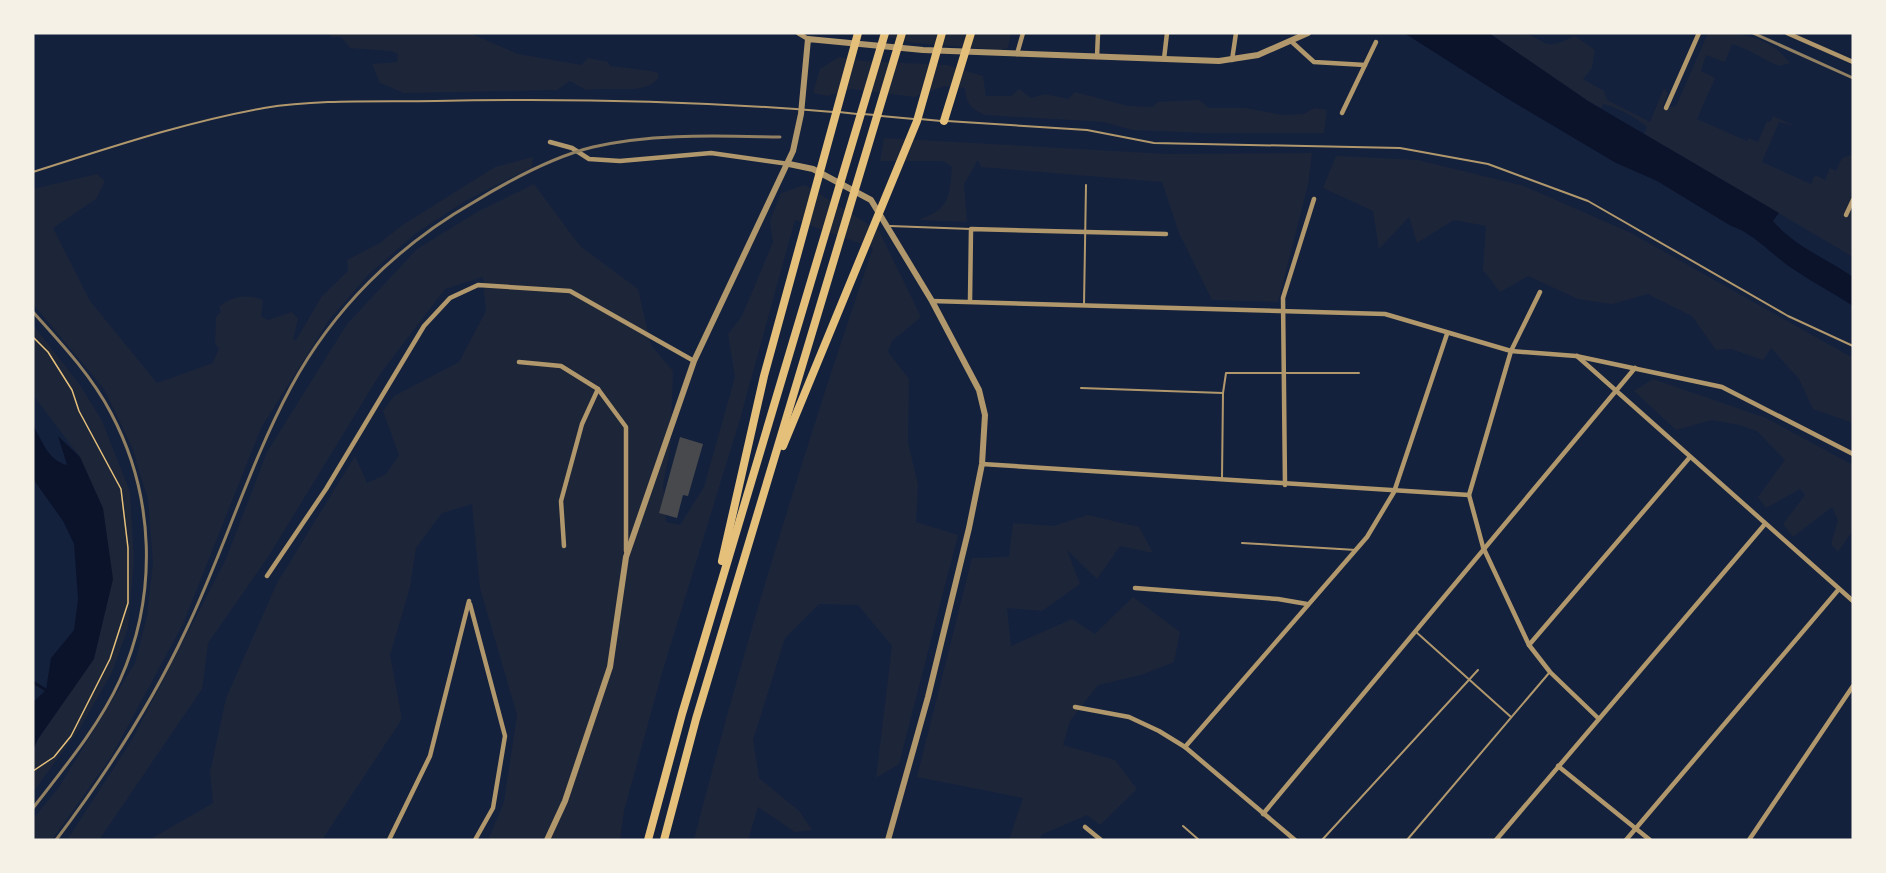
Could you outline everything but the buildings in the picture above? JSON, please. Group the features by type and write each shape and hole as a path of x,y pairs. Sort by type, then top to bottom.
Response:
{"highway":[{"path":"709,623 758,399 858,33"},
{"path":"648,840 709,623 885,33"},
{"path":"666,840 676,791 902,33"},
{"path":"762,500 864,245 917,121 942,33"},
{"path":"944,121 971,35"}],"street":[{"path":"798,33 808,39 923,50 1232,60 1258,55 1308,33"},
{"path":"1017,54 1023,33"},
{"path":"1097,57 1098,33"},
{"path":"1164,59 1167,33"},
{"path":"1232,60 1236,33"},
{"path":"1665,108 1699,33"},
{"path":"1787,33 1853,62"},
{"path":"626,556 694,361 789,164 801,114 808,39"},
{"path":"1292,42 1314,62 1365,65"},
{"path":"1342,113 1376,42"},
{"path":"550,142 572,148 589,159 620,161 711,153 789,164 813,169 871,200 889,226 932,301 979,390 985,415 982,464 928,697 888,840"},
{"path":"1285,484 1283,298 1314,199"},
{"path":"1846,215 1853,200"},
{"path":"970,302 971,229 1166,234"},
{"path":"267,576 326,489 424,326 450,298 478,285 570,291 694,361"},
{"path":"1540,292 1510,351 1469,495 1483,547 1529,645 1550,672 1598,718"},
{"path":"932,301 1385,314 1510,351 1576,356 1722,387 1853,454"},
{"path":"1185,747 1356,550 1394,492 1447,334"},
{"path":"1576,356 1853,601"},
{"path":"519,362 561,366 598,389 626,427 626,556 610,667 565,801 547,840"},
{"path":"1263,814 1483,547 1617,392 1635,368"},
{"path":"564,546 561,501 582,424 598,389"},
{"path":"1529,645 1690,457"},
{"path":"982,464 1469,495"},
{"path":"1496,840 1765,524"},
{"path":"1135,588 1278,599 1307,604"},
{"path":"1626,840 1839,589"},
{"path":"389,840 430,756 469,601 505,736 494,808 475,840"},
{"path":"1749,840 1853,686"},
{"path":"1075,707 1144,722 1185,747 1295,840"},
{"path":"1558,766 1637,827 1650,840"},
{"path":"1085,827 1101,840"}],"lane":[{"path":"33,172 202,121 266,108 337,102 552,98 690,101 1051,127 1087,130 1154,143 1400,148 1488,164 1588,201 1788,316 1853,346"},
{"path":"1084,305 1086,185"},
{"path":"889,226 971,229"},
{"path":"1221,481 1223,393 1226,373 1359,373"},
{"path":"1081,388 1223,393"},
{"path":"1242,543 1356,550"},
{"path":"1415,631 1511,717"},
{"path":"1322,840 1478,670"},
{"path":"1407,840 1550,672"},
{"path":"1183,826 1198,840"}],"path":[{"path":"33,337 48,352 72,390 79,411 121,489 128,548 128,603 110,659 71,736 54,757 33,771"}],"shaded area":[{"path":"330,33 469,33 518,54 581,65 588,58 608,62 610,66 658,73 658,78 653,84 636,89 586,90 570,81 557,90 404,93 380,83 372,64 397,62 398,54 391,51 350,48 341,37 331,37"},
{"path":"864,33 1011,33 1008,48 1000,50 916,43"},
{"path":"1404,33 1489,33 1588,101 1779,213 1773,221 1791,238 1853,277 1853,306 1785,264 1747,233 1731,226 1657,181 1616,163 1508,99"},
{"path":"1489,33 1522,33 1547,44 1575,36 1595,50 1592,68 1583,79 1604,91 1607,100 1650,122 1664,88 1668,93 1662,108 1676,106 1708,33 1742,35 1773,46 1790,63 1779,66 1732,44 1725,62 1706,55 1701,71 1715,78 1697,119 1747,141 1748,138 1758,142 1767,121 1770,122 1773,116 1795,126 1779,122 1762,162 1811,184 1815,175 1825,180 1830,168 1836,171 1842,158 1853,154 1853,257 1644,134 1647,127 1632,116 1604,104 1601,108 1588,101"},
{"path":"839,57 864,61 947,65 983,76 986,96 1011,96 1019,89 1031,98 1045,94 1068,99 1075,92 1128,106 1152,107 1158,102 1199,100 1209,108 1245,108 1283,115 1304,114 1314,108 1327,110 1324,133 1206,133 1133,130 1103,122 985,115 970,105 965,88 945,86 914,97 851,89 827,96 813,93 820,69"},
{"path":"884,138 1167,154 1312,153 1308,185 1278,302 1212,300 1179,233 1162,182 981,167 978,160 964,184 967,222 918,220 929,216 942,207 946,201 952,167 943,161 880,161"},
{"path":"1336,156 1418,160 1524,186 1631,233 1853,358 1853,423 1813,409 1799,379 1771,348 1763,360 1731,349 1716,350 1692,316 1648,294 1612,304 1578,299 1528,276 1500,292 1483,270 1486,226 1454,220 1417,243 1409,217 1379,249 1373,211 1323,188"},
{"path":"533,157 532,167 465,201 416,233 369,274 329,320 261,428 183,624 111,757 52,840 33,840 33,819 59,787 135,663 147,616 153,562 148,500 132,447 104,389 33,304 33,189 97,174 105,181 96,199 53,228 90,301 157,383 213,363 219,348 215,344 216,317 221,311 219,307 235,298 246,296 263,300 261,316 268,320 292,312 298,319 293,339 296,340 322,296 348,271 347,260 380,243 401,226 495,167"},
{"path":"534,184 580,246 638,289 651,345 673,371 670,450 663,485 666,522 680,525 704,487 735,377 728,334 742,316 773,242 770,221 781,193 805,185 879,231 921,317 892,341 888,352 909,379 908,442 918,485 916,522 958,535 899,764 876,778 892,646 858,605 819,604 785,638 753,740 759,778 799,811 812,830 795,832 758,807 748,840 694,840 734,691 778,542 873,248 795,220 740,419 662,673 624,811 620,840 488,840 504,802 517,715 480,588 472,504 442,513 416,548 410,587 390,655 402,719 322,840 149,840 213,803 210,772 226,698 277,583 355,456 367,483 386,474 399,455 383,411 394,396 459,362 486,311 483,277 445,289 380,374 268,557 208,643 202,689 99,840 67,840 132,740 226,559 267,452 347,324 417,249 477,212"},
{"path":"33,325 80,385 102,421 130,492 134,560 128,628 112,672 80,728 33,792 33,750 38,739 93,660 80,457 33,395"},
{"path":"1653,379 1766,418 1853,465 1853,530 1838,552 1831,544 1838,520 1832,507 1793,537 1783,524 1805,495 1800,489 1766,508 1758,497 1785,460 1757,431 1712,420 1676,430 1634,391"},
{"path":"33,425 51,455 60,463 67,465 58,436 80,457 103,508 113,579 94,659 38,739 33,750 33,702 46,690 51,658 74,630 78,599 74,544 63,521 33,479"},
{"path":"1088,515 1139,527 1153,553 1120,546 1097,579 1067,550 1080,584 1042,611 1007,608 1011,646 1072,619 1095,634 1133,597 1180,632 1174,662 1141,675 1098,685 1070,721 1063,745 1115,760 1137,789 1100,825 1087,815 1041,835 1040,840 1009,840 1023,798 917,777 972,558 1009,557 1013,523 1053,526"}],"waterway":[{"path":"33,682 46,690"}],"railway":[{"path":"1753,33 1853,78"},
{"path":"56,840 127,738 158,685 200,600 262,447 291,387 326,331 369,282 393,259 446,219 517,178 578,151 639,139 663,137 780,137"},
{"path":"33,312 85,373 111,413 126,445 136,478 143,512 146,546 141,614 120,680 102,714 69,762 33,808"}]}
